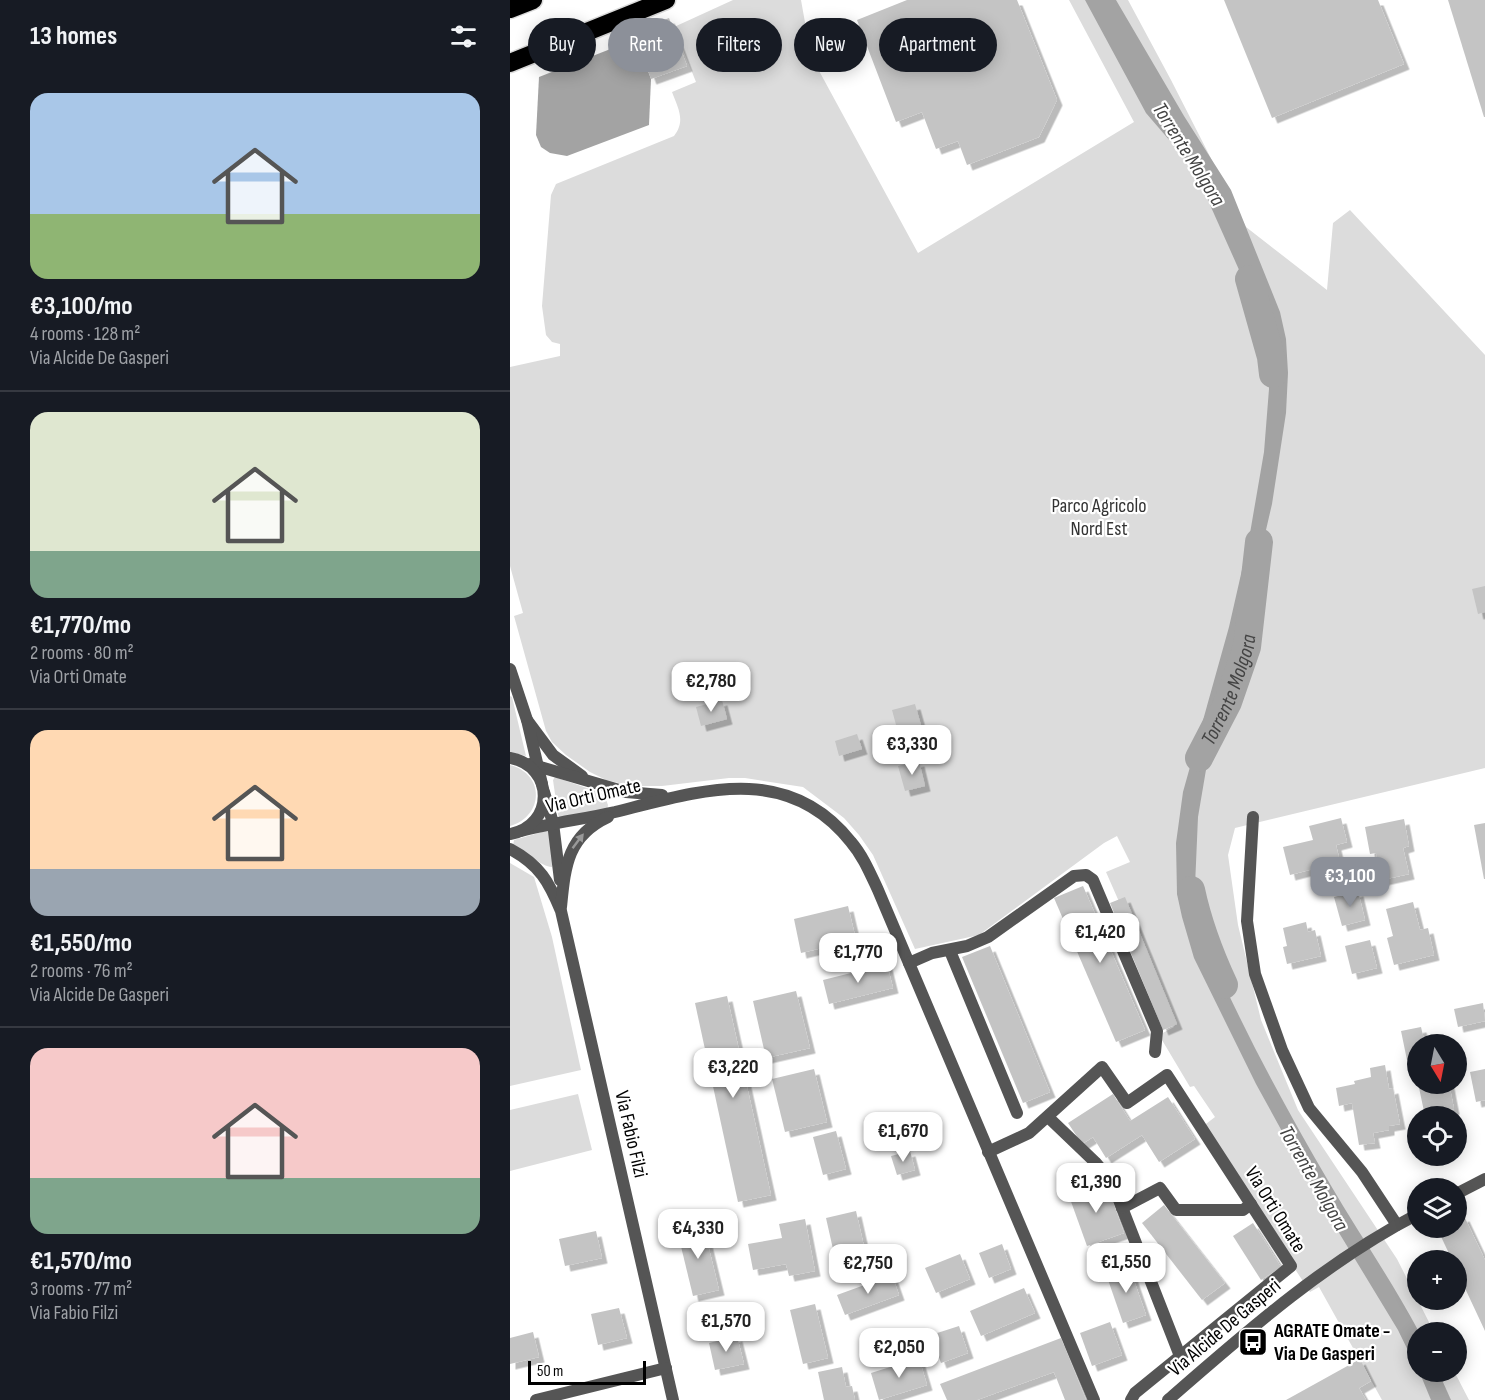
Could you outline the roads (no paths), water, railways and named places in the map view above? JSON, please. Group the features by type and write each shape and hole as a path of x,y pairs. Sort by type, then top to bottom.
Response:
{"highway":[{"path":"510,9 534,0"},
{"path":"510,63 666,0"}],"street":[{"name":"Via Fabio Filzi","path":"510,669 527,720 553,823 562,896"},
{"name":"Via Orti Omate","path":"527,720 553,755 587,780 598,785"},
{"name":"Via Orti Omate","path":"515,759 598,785 638,794 675,795 725,789 758,789 795,799 829,819 858,851 878,890 1094,1400"},
{"path":"513,833 531,825 539,816 543,805 543,788 535,771 515,759"},
{"name":"Via Orti Omate","path":"513,833 633,807 675,795"},
{"name":"Via Fabio Filzi","path":"561,911 567,862 580,837 597,823 633,807"},
{"path":"1253,817 1247,921 1255,974 1281,1050 1309,1108 1362,1172 1396,1225"},
{"name":"Via Fabio Filzi","path":"510,849 532,863 542,874 561,911 674,1400"},
{"path":"909,963 932,953 950,951 988,937 1074,876 1086,875 1093,880 1157,1031 1155,1052"},
{"path":"950,951 1017,1113"},
{"name":"Via Orti Omate","path":"1048,1117 1102,1067 1127,1103 1167,1075 1291,1266 1135,1393 1131,1400"},
{"path":"988,1152 1029,1133 1048,1117"},
{"name":"Via Alcide De Gasperi","path":"1048,1117 1095,1162 1112,1182 1180,1356"},
{"path":"1467,1188 1485,1179"},
{"path":"1122,1208 1160,1188 1176,1210 1243,1210 1251,1204"},
{"name":"Via Alcide De Gasperi","path":"1168,1400 1263,1318 1322,1273 1407,1220"},
{"path":"536,1400 666,1368"}],"water":[{"name":"Torrente Molgora","path":"1085,0 1116,0 1184,116 1231,190 1280,312 1286,339 1288,373 1286,413 1272,504 1250,599 1208,758 1198,817 1195,886 1199,917 1207,946 1265,1067 1330,1184 1413,1322 1407,1322 1407,1348 1327,1213 1256,1084 1194,958 1177,894 1176,843 1183,792 1229,627 1249,539 1264,452 1269,389 1267,348 1261,319 1198,178 1189,163 1146,113"},
{"path":"608,50 608,72 648,72 651,79 649,125 567,156 550,153 541,147 536,135 539,77 552,72 596,72 596,55"},
{"path":"1424,1382 1443,1382 1451,1400 1431,1400"}],"waterway":[{"name":"Torrente Molgora","path":"1249,279 1271,357 1273,374"},
{"name":"Torrente Molgora","path":"1199,758 1228,702 1247,647 1259,542"},
{"name":"Torrente Molgora","path":"1191,890 1205,939 1224,985"}],"place":[{"name":"AGRATE Omate - Via De Gasperi","path":"1253,1342"}],"park label":[{"name":"Parco Agricolo Nord Est","path":"1099,516"}]}
